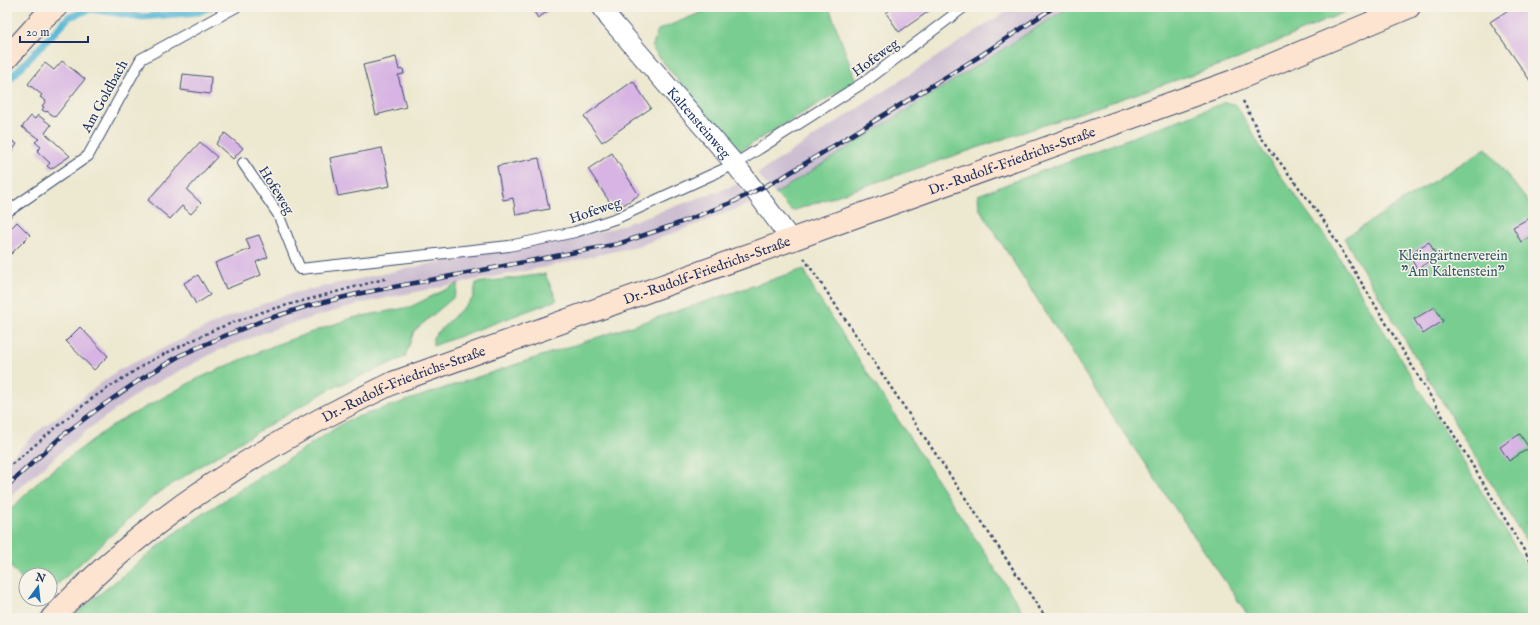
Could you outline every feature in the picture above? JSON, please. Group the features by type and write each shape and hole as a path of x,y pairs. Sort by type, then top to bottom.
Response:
{"main road":[{"name":"Dr.-Rudolf-Friedrichs-Straße","path":"52,618 117,555 168,514 239,467 339,409 395,382 1233,81 1409,7"},
{"path":"7,58 45,10"}],"street":[{"name":"Kaltensteinweg","path":"602,7 614,24 735,164 792,240"}],"lane":[{"name":"Am Goldbach","path":"7,212 88,156 141,59 236,7"},
{"name":"Hofeweg","path":"243,163 278,214 300,269 509,246 575,232 617,218 735,164 866,81 964,7"}],"path":[{"path":"1233,81 1261,137 1324,221 1533,565"},
{"path":"792,240 1046,618"},
{"path":"7,468 91,399 150,362 216,329 272,309 394,276"}],"shaded area":[{"path":"1013,7 1069,7 775,194 757,174"},
{"path":"738,184 755,202 642,245 541,268 362,303 277,328 221,349 143,390 87,430 19,488 7,501 7,461 42,428 117,371 221,320 289,294 447,260 608,230"}],"green space":[{"path":"715,7 829,7 856,81 736,153 652,48 658,30"},
{"path":"1069,7 1356,7 1238,59 792,211 775,194"},
{"path":"1226,102 1237,106 1262,150 1332,246 1533,576 1533,618 1250,618 1108,410 979,208 978,195"},
{"name":"Kleingärtnerverein \"Am Kaltenstein\"","path":"1486,148 1533,208 1533,553 1344,238"},
{"path":"804,269 816,294 1027,618 70,618 180,529 348,420"},
{"path":"545,274 557,300 433,346 433,337 473,298 476,283"},
{"path":"459,283 454,297 414,331 405,357 330,389 208,461 155,495 58,584 58,567 18,567 18,575 7,562 7,513 42,478 111,426 197,379 275,345 352,318 410,307"}],"building":[{"path":"531,7 554,7 538,18"},
{"path":"894,7 935,7 899,32 886,13"},
{"path":"1513,7 1533,7 1533,85 1490,22"},
{"path":"396,57 399,70 403,69 404,74 398,75 406,107 376,115 363,65"},
{"path":"62,61 85,79 55,117 47,111 42,110 44,107 42,106 46,101 40,97 42,95 28,84 45,63 54,70"},
{"path":"183,74 211,77 210,94 181,90"},
{"path":"633,81 651,108 602,142 584,116"},
{"path":"38,115 51,125 45,133 70,156 51,169 47,166 50,163 37,151 41,147 35,142 39,139 22,127 31,116 35,119"},
{"path":"225,133 243,148 233,159 216,144"},
{"path":"7,137 17,144 7,159"},
{"path":"200,142 217,157 187,190 201,203 191,214 182,206 170,219 148,200"},
{"path":"382,148 390,186 338,196 330,158"},
{"path":"612,153 639,195 615,210 588,169"},
{"path":"539,158 549,209 516,215 513,198 503,200 497,166"},
{"path":"1533,216 1533,235 1521,242 1513,227"},
{"path":"17,222 30,235 7,258 7,232"},
{"path":"259,235 268,257 256,262 261,275 226,289 215,263 250,249 246,239"},
{"path":"1429,242 1437,257 1417,269 1408,254"},
{"path":"198,275 210,295 196,304 184,283"},
{"path":"1435,307 1443,321 1423,334 1414,319"},
{"path":"80,327 108,356 94,370 66,341"},
{"path":"1520,434 1529,448 1509,461 1500,447"}],"waterway":[{"path":"7,82 69,17 91,9 142,17 199,12 211,7"}],"railway":[{"path":"7,486 63,435 138,381 181,355 264,320 308,306 357,294 618,244 674,225 733,202 783,177 980,56 1054,7"}]}
